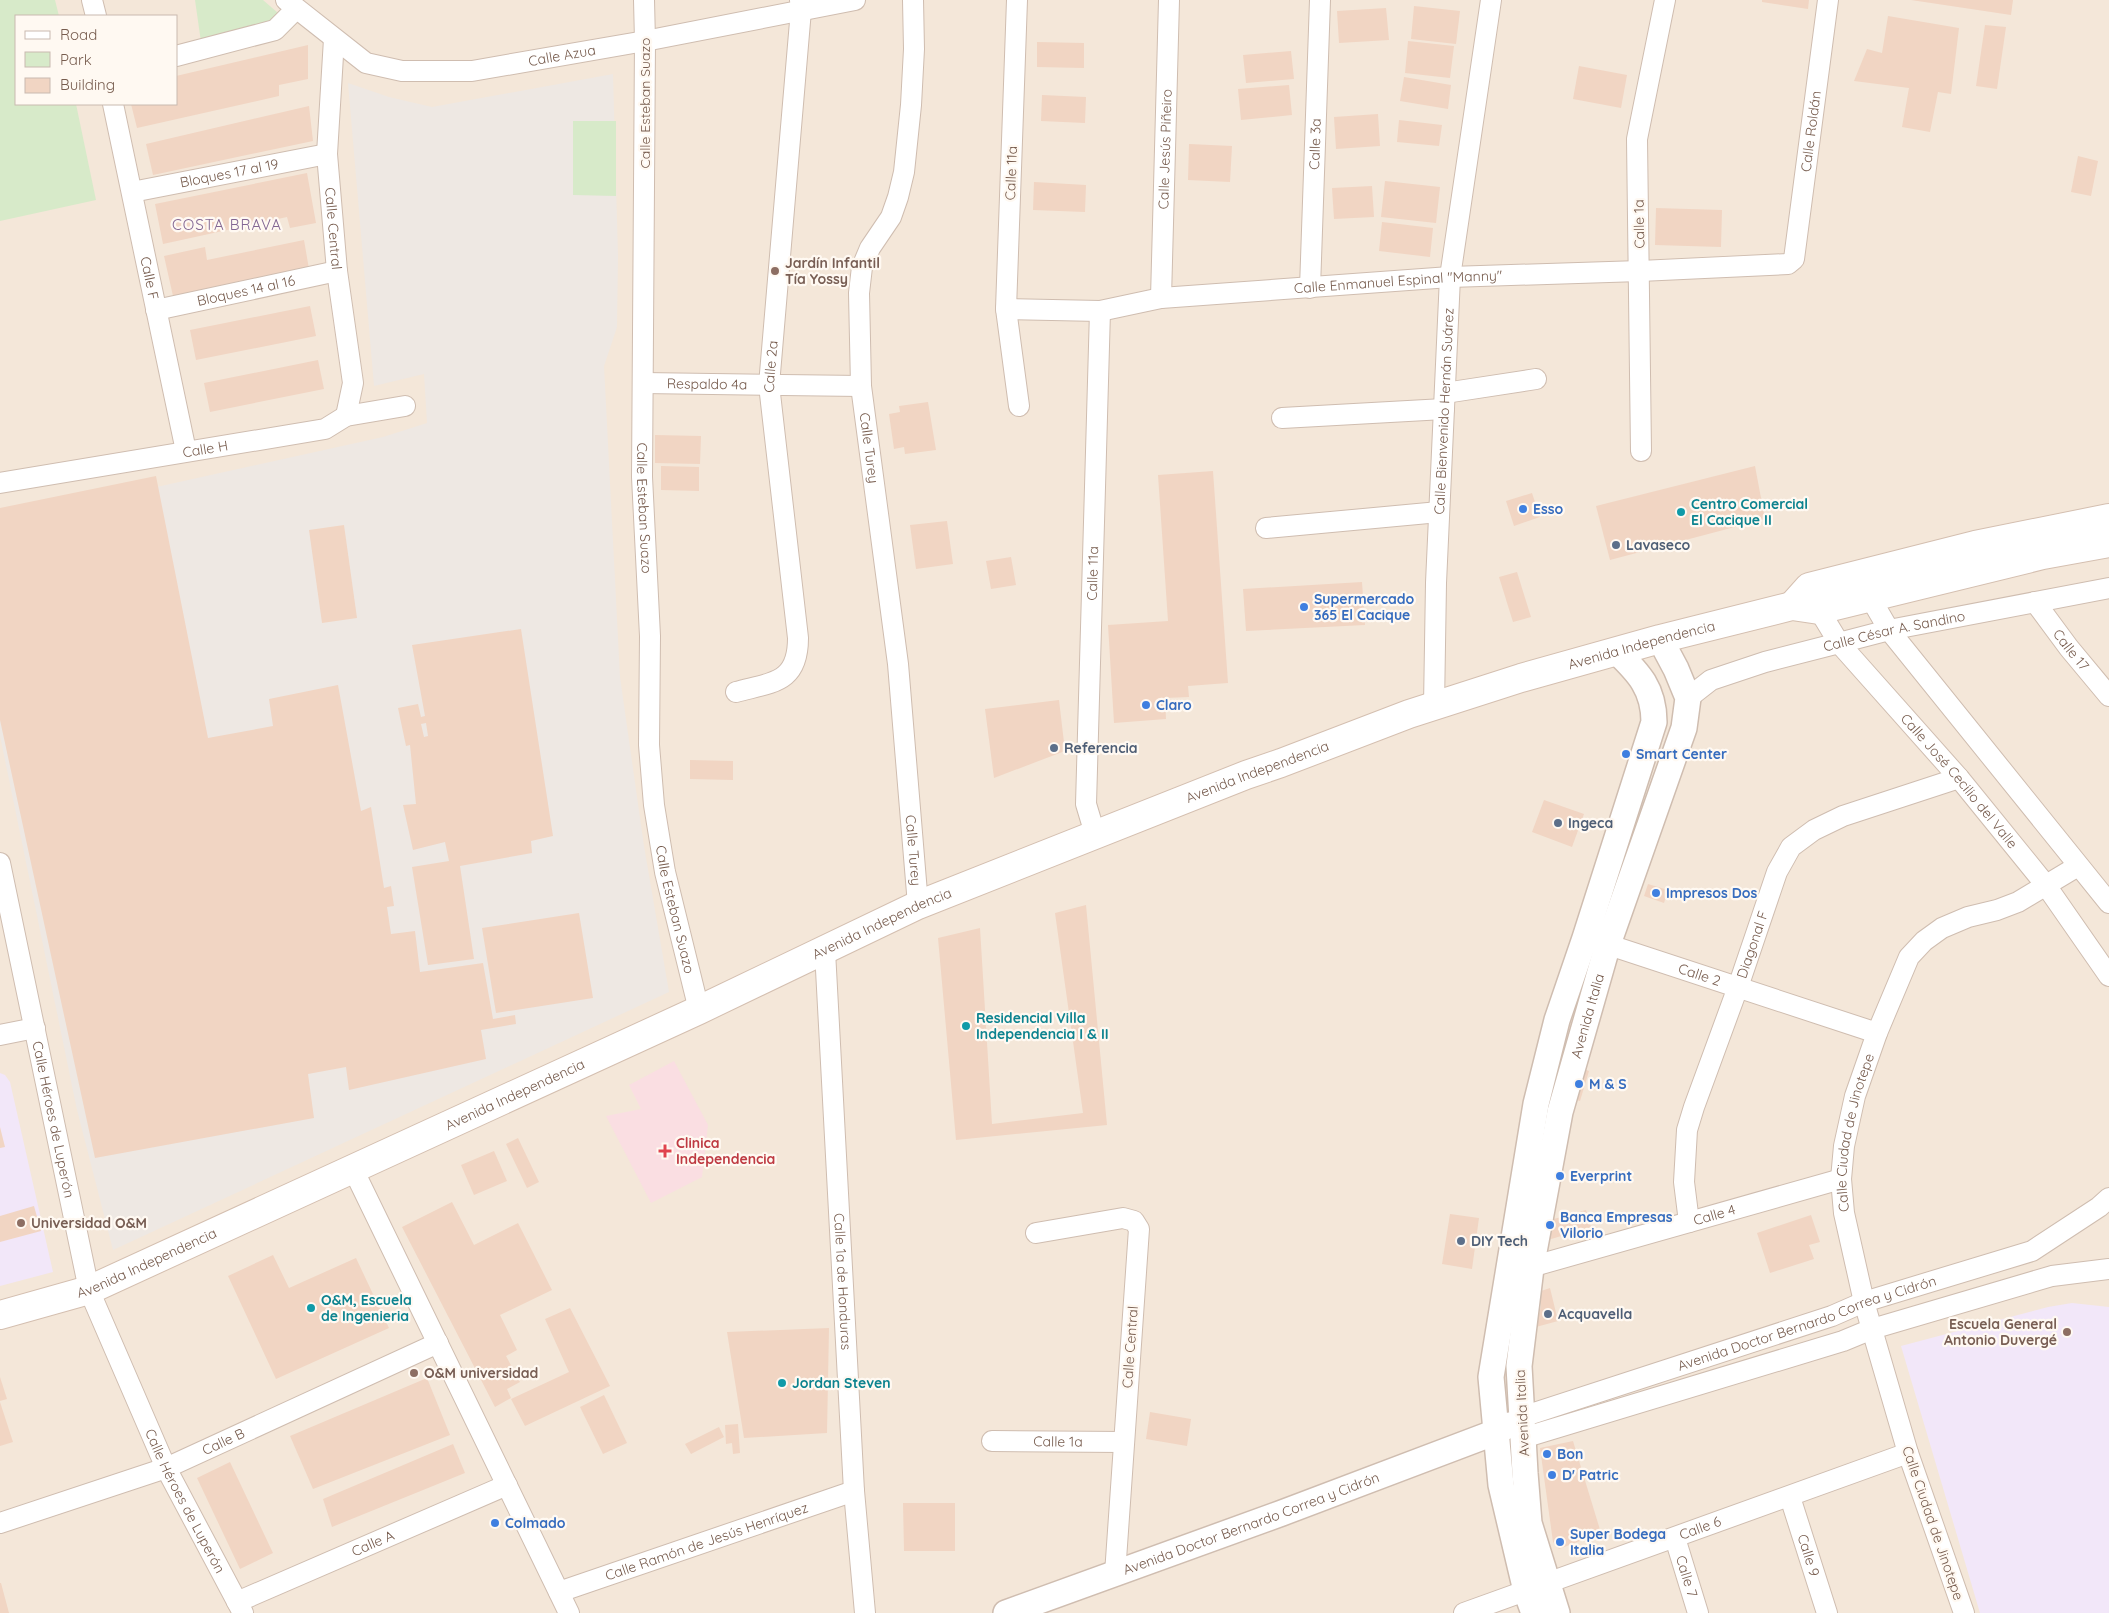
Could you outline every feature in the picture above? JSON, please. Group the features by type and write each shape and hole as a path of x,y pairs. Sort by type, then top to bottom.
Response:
{"main road":[{"name":"Avenida Independencia","path":"1807,601 1858,574 1975,545 2109,518"},
{"name":"Avenida Independencia","path":"0,1315 89,1290 699,1010 918,905 1246,775 1434,706 1616,651 1807,601 1869,598 2043,555 2109,543"}],"street":[{"path":"92,0 96,15"},
{"name":"Calle Esteban Suazo","path":"644,0 642,477 650,636 649,745 665,872 679,936 699,1010"},
{"name":"Calle Azua","path":"291,4 366,63 402,71 472,70 645,41 801,5 855,0"},
{"name":"Calle Turey","path":"912,0 914,21 913,68 904,172 898,197 890,217 870,248 862,267 860,285 862,386 898,664 918,905"},
{"name":"Calle 11a","path":"1017,0 1006,309 1019,406"},
{"name":"Calle Jesús Piñeiro","path":"1161,298 1169,0"},
{"name":"Calle 3a","path":"1310,288 1320,0"},
{"name":"Calle Bienvenido Hernán Suárez","path":"1434,706 1439,512 1450,277 1491,0"},
{"name":"Calle 1a","path":"1641,451 1637,139 1665,0"},
{"name":"Calle Roldán","path":"1792,262 1794,259 1828,0"},
{"path":"178,55 275,30 291,4"},
{"name":"Calle 2a","path":"736,692 780,680 789,674 795,664 798,652 798,638 769,385 801,5"},
{"name":"Calle Central","path":"334,39 327,154 337,271 353,383 346,416"},
{"name":"Calle F","path":"113,105 186,451"},
{"name":"Bloques 17 al 19","path":"132,192 327,154"},
{"name":"Calle Enmanuel Espinal \"Manny\"","path":"1006,309 1100,311 1161,298 1450,277 1640,271 1792,262"},
{"name":"Bloques 14 al 16","path":"156,310 337,271"},
{"name":"Calle 11a","path":"1095,834 1086,804 1100,311"},
{"path":"1282,418 1444,401 1536,379"},
{"name":"Respaldo 4a","path":"643,383 862,386"},
{"name":"Calle H","path":"0,483 325,429 346,416 405,406"},
{"path":"1266,528 1439,512"},
{"path":"1858,574 1869,598 1889,630 2109,903"},
{"name":"Calle César A. Sandino","path":"1688,698 1711,680 1765,662 1839,642 1889,630 2109,588"},
{"name":"Calle José Cecilio del Valle","path":"1807,601 1839,642 1959,778 2045,884 2109,976"},
{"name":"Calle 17","path":"2036,602 2069,648 2109,696"},
{"path":"1660,639 1676,669 1688,698"},
{"name":"Avenida Italia","path":"1597,941 1654,722 1654,706 1649,691 1636,671 1616,651"},
{"name":"Avenida Italia","path":"1536,1596 1522,1427 1519,1366 1519,1270 1536,1104 1557,1020 1597,941 1684,728 1688,698"},
{"name":"Diagonal F","path":"1689,1222 1684,1182 1687,1130 1738,987 1776,872 1792,847 1814,830 1843,816 1959,778"},
{"name":"Calle Héroes de Luperón","path":"0,863 89,1290 166,1468 240,1607"},
{"name":"Calle Ciudad de Jinotepe","path":"1964,1613 1908,1454 1864,1302 1844,1213 1841,1179 1844,1146 1855,1096 1877,1033 1908,957 1924,940 1942,928 2018,902 2045,884 2078,866"},
{"name":"Calle 2","path":"1597,941 1877,1033"},
{"name":"Calle 1a de Honduras","path":"825,951 854,1491 865,1613"},
{"path":"0,1035 35,1028"},
{"path":"353,1169 569,1613"},
{"name":"Calle 4","path":"1519,1270 1841,1179"},
{"name":"Avenida Doctor Bernardo Correa y Cidrón","path":"1522,1427 1832,1316 1864,1302 2032,1251 2099,1208 2109,1198"},
{"name":"Calle Central","path":"1036,1233 1123,1218 1134,1221 1139,1229 1115,1574"},
{"name":"Avenida Doctor Bernardo Correa y Cidrón","path":"1006,1613 1496,1432 1522,1427 1843,1342 1872,1329 2052,1276 2109,1269"},
{"name":"Avenida Italia","path":"1519,1270 1491,1377 1501,1485 1536,1596 1557,1613"},
{"name":"Calle B","path":"0,1523 166,1468 438,1343"},
{"name":"Calle 1a","path":"992,1441 1123,1442"},
{"name":"Calle 6","path":"1464,1613 1536,1596 1675,1538 1908,1454"},
{"name":"Calle A","path":"240,1607 507,1485"},
{"name":"Calle Ramón de Jesús Henríquez","path":"559,1592 854,1491"},
{"name":"Calle 9","path":"1790,1497 1827,1613"},
{"name":"Calle 7","path":"1675,1538 1698,1613"}],"shaded area":[{"path":"0,0 2109,0 2109,1613 0,1613"},
{"path":"613,74 618,256 617,327 604,366 620,677 644,846 669,992 113,1250 77,1110 0,736 0,518 161,486 383,437 427,423 424,374 374,386 348,83 389,97 432,107"},
{"name":"Clinica Independencia","path":"674,1061 708,1125 702,1177 651,1203 606,1116 641,1109 629,1085"},
{"name":"Universidad O&M","path":"0,1073 5,1075 10,1082 53,1272 0,1286"},
{"path":"2072,1303 2109,1307 2109,1613 1980,1613 1901,1346 2048,1307"}],"green space":[{"path":"0,0 55,0 59,15 15,15 15,105 76,105 96,200 0,221"},
{"path":"195,0 263,0 278,13 274,23 201,42"},
{"path":"573,121 616,121 616,196 573,195"}],"building":[{"path":"1762,0 1809,0 1808,9 1762,2"},
{"path":"1911,0 2013,0 2011,15"},
{"path":"1414,6 1460,11 1456,44 1411,39"},
{"path":"1386,8 1389,40 1339,43 1337,11"},
{"path":"1888,16 1959,28 1951,94 1938,92 1930,132 1902,127 1909,88 1854,81 1867,49 1882,53"},
{"path":"1985,25 2006,27 1997,89 1976,86"},
{"path":"1408,41 1454,46 1450,78 1405,73"},
{"path":"1037,42 1084,43 1084,68 1037,67"},
{"path":"308,45 308,79 279,85 279,96 137,128 131,105 178,105 178,76"},
{"path":"1291,51 1294,79 1246,83 1243,55"},
{"path":"1579,66 1627,75 1621,108 1573,99"},
{"path":"1404,77 1451,85 1448,109 1400,101"},
{"path":"1289,85 1292,115 1241,120 1238,89"},
{"path":"1042,95 1086,97 1085,123 1041,121"},
{"path":"309,106 313,141 153,175 146,144"},
{"path":"1378,114 1380,146 1336,149 1334,117"},
{"path":"1399,120 1442,125 1439,146 1397,142"},
{"path":"1189,144 1232,146 1230,182 1188,180"},
{"path":"2078,156 2098,161 2091,196 2071,192"},
{"path":"307,173 316,223 290,228 287,217 163,244 155,204"},
{"path":"1385,181 1440,187 1436,223 1381,217"},
{"path":"1034,182 1086,185 1085,212 1033,210"},
{"path":"1372,186 1374,217 1334,219 1332,188"},
{"path":"1656,208 1722,210 1721,247 1655,245"},
{"path":"1382,222 1433,228 1430,257 1379,251"},
{"path":"304,240 309,269 173,296 164,256 205,247 207,260"},
{"path":"310,306 316,336 196,360 190,330"},
{"path":"318,360 324,389 210,412 204,383"},
{"path":"928,402 936,450 905,454 904,447 894,449 889,414 900,412 899,406"},
{"path":"655,435 701,436 700,464 655,463"},
{"path":"661,466 699,467 699,491 661,490"},
{"name":"Centro Comercial El Cacique II","path":"1755,466 1765,519 1610,560 1596,506"},
{"path":"1213,471 1228,683 1188,686 1189,697 1165,698 1166,719 1114,723 1108,625 1168,621 1158,475"},
{"path":"156,476 208,738 273,726 269,699 338,685 361,811 371,807 384,888 391,886 394,906 387,907 391,934 415,931 420,972 483,963 493,1019 515,1015 516,1024 481,1030 486,1059 349,1090 346,1067 308,1074 314,1118 95,1158 0,720 0,508"},
{"name":"Esso","path":"1532,493 1540,517 1514,526 1506,501"},
{"path":"947,521 953,564 916,569 910,525"},
{"path":"344,525 357,618 322,623 309,530"},
{"path":"1011,557 1016,585 991,589 986,561"},
{"path":"1517,572 1531,617 1513,622 1499,577"},
{"name":"Supermercado 365 El Cacique","path":"1362,582 1365,625 1246,631 1243,589"},
{"path":"521,629 553,836 531,841 532,853 460,866 474,959 428,965 412,867 449,861 445,842 413,850 403,805 416,804 410,745 406,746 398,708 418,704 421,717 425,716 412,645","holes":["426,723 428,736 424,737 421,724"]},
{"path":"1059,700 1065,751 994,778 985,709"},
{"path":"690,760 733,761 733,780 690,779"},
{"name":"Ingeca","path":"1544,800 1584,814 1572,847 1532,832"},
{"name":"Impresos Dos","path":"1648,884 1668,890 1664,903 1644,896"},
{"name":"Residencial Villa Independencia I & II","path":"1086,905 1107,1125 956,1140 938,938 980,928 992,1124 1083,1113 1055,913"},
{"path":"579,913 593,998 496,1013 482,928"},
{"name":"M & S","path":"1578,1067 1589,1071 1580,1101 1568,1098"},
{"path":"0,1127 5,1147 0,1148"},
{"path":"518,1138 539,1182 527,1188 506,1144"},
{"path":"494,1151 507,1181 474,1195 461,1165"},
{"path":"452,1202 474,1245 518,1223 552,1290 500,1315 517,1350 506,1356 520,1382 507,1389 511,1398 495,1407 402,1227"},
{"path":"34,1206 41,1231 0,1242 0,1216"},
{"path":"1586,1210 1591,1227 1548,1240 1543,1222"},
{"name":"DIY Tech","path":"1450,1214 1479,1218 1472,1269 1442,1264"},
{"path":"1811,1215 1820,1242 1809,1245 1814,1259 1770,1273 1757,1233"},
{"name":"O&M, Escuela de Ingenieria","path":"273,1255 289,1288 356,1258 389,1328 276,1379 228,1276"},
{"name":"Acquavella","path":"1550,1288 1558,1321 1536,1327 1541,1306 1538,1292"},
{"path":"570,1308 610,1386 525,1426 511,1399 569,1372 545,1319"},
{"name":"Jordan Steven","path":"829,1328 827,1433 744,1438 727,1332"},
{"path":"0,1377 7,1399 0,1401"},
{"path":"427,1378 450,1435 313,1489 290,1436"},
{"path":"604,1395 627,1443 603,1454 580,1407"},
{"path":"0,1402 13,1442 0,1446"},
{"path":"1150,1412 1191,1419 1187,1446 1146,1439"},
{"path":"738,1424 740,1453 733,1454 732,1443 726,1444 725,1425"},
{"path":"719,1427 724,1437 691,1454 685,1444"},
{"path":"1573,1441 1601,1533 1559,1549 1553,1542 1540,1448"},
{"path":"453,1444 465,1473 332,1527 323,1499"},
{"path":"230,1462 273,1553 240,1569 197,1478"},
{"path":"903,1503 955,1503 955,1551 904,1551"},
{"path":"1,1583 9,1613 0,1613"}],"place":[{"name":"Jardín Infantil Tía Yossy","path":"775,271"},
{"name":"Esso","path":"1523,509"},
{"name":"Centro Comercial El Cacique II","path":"1681,512"},
{"name":"Lavaseco","path":"1616,545"},
{"name":"Supermercado 365 El Cacique","path":"1304,607"},
{"name":"Claro","path":"1146,705"},
{"name":"Referencia","path":"1054,748"},
{"name":"Smart Center","path":"1626,754"},
{"name":"Ingeca","path":"1558,823"},
{"name":"Impresos Dos","path":"1656,893"},
{"name":"Residencial Villa Independencia I & II","path":"966,1026"},
{"name":"M & S","path":"1579,1084"},
{"name":"Clinica Independencia","path":"665,1151"},
{"name":"Everprint","path":"1560,1176"},
{"name":"Universidad O&M","path":"21,1223"},
{"name":"Banca Empresas Vilorio","path":"1550,1225"},
{"name":"DIY Tech","path":"1461,1241"},
{"name":"O&M, Escuela de Ingenieria","path":"311,1308"},
{"name":"Acquavella","path":"1548,1314"},
{"name":"Escuela General Antonio Duvergé","path":"2067,1332"},
{"name":"O&M universidad","path":"414,1373"},
{"name":"Jordan Steven","path":"782,1383"},
{"name":"Bon","path":"1547,1454"},
{"name":"D' Patric","path":"1552,1475"},
{"name":"Colmado","path":"495,1523"},
{"name":"Super Bodega Italia","path":"1560,1542"}],"district":[{"name":"COSTA BRAVA","path":"227,225"}]}
